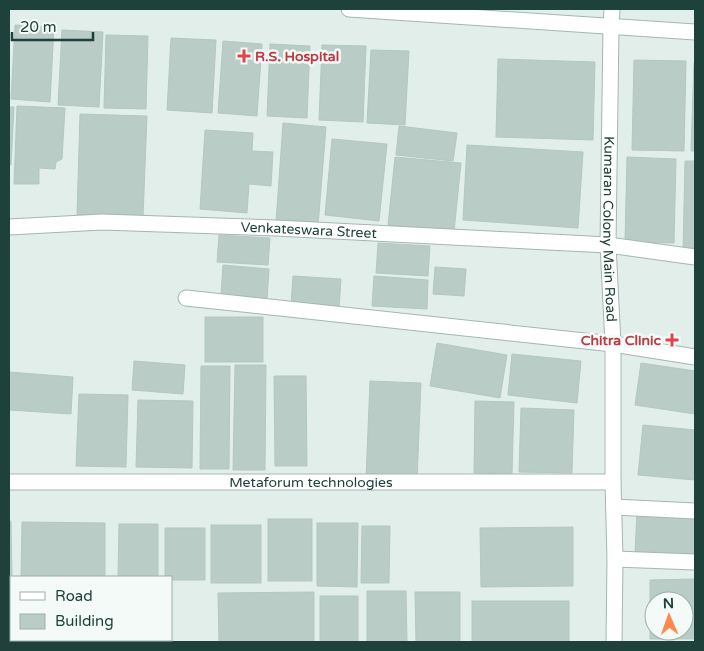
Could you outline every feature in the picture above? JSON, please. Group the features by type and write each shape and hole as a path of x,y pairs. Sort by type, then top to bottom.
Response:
{"street":[{"path":"349,9 695,32"},
{"name":"Kumaran Colony Main Road","path":"612,9 608,245 613,344 614,642"},
{"name":"Venkateswara Street","path":"9,227 102,222 276,228 608,245 695,257"},
{"path":"186,298 613,344 695,357"},
{"name":"Metaforum technologies","path":"9,482 613,482"},
{"path":"614,507 695,510"},
{"path":"615,559 695,562"}],"building":[{"path":"15,25 54,27 50,102 11,99"},
{"path":"62,30 103,32 99,107 58,105"},
{"path":"106,35 148,36 146,109 104,108"},
{"path":"171,38 216,40 212,113 167,110"},
{"path":"223,41 262,44 257,116 218,113"},
{"path":"270,44 310,46 307,118 267,116"},
{"path":"322,45 366,46 363,122 319,120"},
{"path":"371,50 409,51 405,125 367,123"},
{"path":"498,59 595,62 593,140 496,137"},
{"path":"634,60 686,61 684,151 632,150"},
{"path":"694,63 695,151 691,151"},
{"path":"17,106 65,108 62,159 56,162 55,169 39,168 39,184 14,184"},
{"path":"9,107 14,107 11,165 9,165"},
{"path":"80,114 147,116 143,217 77,215"},
{"path":"283,123 326,127 318,226 276,222"},
{"path":"399,126 457,133 453,161 396,155"},
{"path":"205,130 253,133 252,151 273,152 271,186 249,184 247,213 200,209"},
{"path":"332,139 387,144 379,221 325,215"},
{"path":"467,145 583,152 578,228 463,220"},
{"path":"395,157 461,163 454,232 388,225"},
{"path":"627,157 676,159 674,243 625,242"},
{"path":"685,161 695,161 695,252 683,252"},
{"path":"219,235 270,238 268,265 217,262"},
{"path":"378,243 430,246 428,276 376,273"},
{"path":"223,265 269,269 267,300 221,296"},
{"path":"435,267 466,269 464,296 433,294"},
{"path":"293,276 341,279 339,308 291,305"},
{"path":"374,276 428,280 427,309 372,306"},
{"path":"205,317 263,317 263,362 205,362"},
{"path":"437,343 507,355 500,398 430,386"},
{"path":"512,354 581,361 577,403 508,395"},
{"path":"134,361 185,365 183,394 132,390"},
{"path":"641,363 695,371 695,414 635,405"},
{"path":"235,365 266,365 265,470 233,470"},
{"path":"201,366 230,366 229,469 200,469"},
{"path":"9,372 73,377 71,414 9,410"},
{"path":"274,376 306,376 307,466 275,466"},
{"path":"370,381 421,383 417,480 366,478"},
{"path":"79,394 128,395 126,467 76,466"},
{"path":"138,400 193,401 192,468 136,467"},
{"path":"475,401 514,402 512,474 474,473"},
{"path":"521,408 574,410 572,473 519,472"},
{"path":"643,425 695,430 695,480 638,475"},
{"path":"637,510 695,513 695,557 635,554"},
{"path":"268,519 312,519 312,581 268,581"},
{"path":"9,521 11,521 12,576 10,576 9,585"},
{"path":"22,522 105,523 105,576 21,576"},
{"path":"317,523 358,523 357,587 317,586"},
{"path":"119,524 158,524 158,576 118,576"},
{"path":"211,525 261,525 261,583 211,583"},
{"path":"362,526 390,526 389,583 361,583"},
{"path":"573,527 573,586 481,587 480,528"},
{"path":"165,528 205,528 205,580 172,580 172,576 165,576"},
{"path":"695,579 695,639 694,591 650,591 650,580"},
{"path":"367,591 406,591 407,642 367,642"},
{"path":"10,592 10,642 9,642"},
{"path":"314,592 314,642 219,642 218,593"},
{"path":"415,592 460,592 460,642 416,642"},
{"path":"320,596 358,596 358,642 320,642"},
{"path":"472,601 569,601 569,642 472,642"},
{"path":"15,641 58,641 58,642"},
{"path":"66,641 108,641 108,642"},
{"path":"119,641 164,641 164,642"}],"place":[{"name":"R.S. Hospital","path":"244,56"},
{"name":"Chitra Clinic","path":"672,340"}]}
